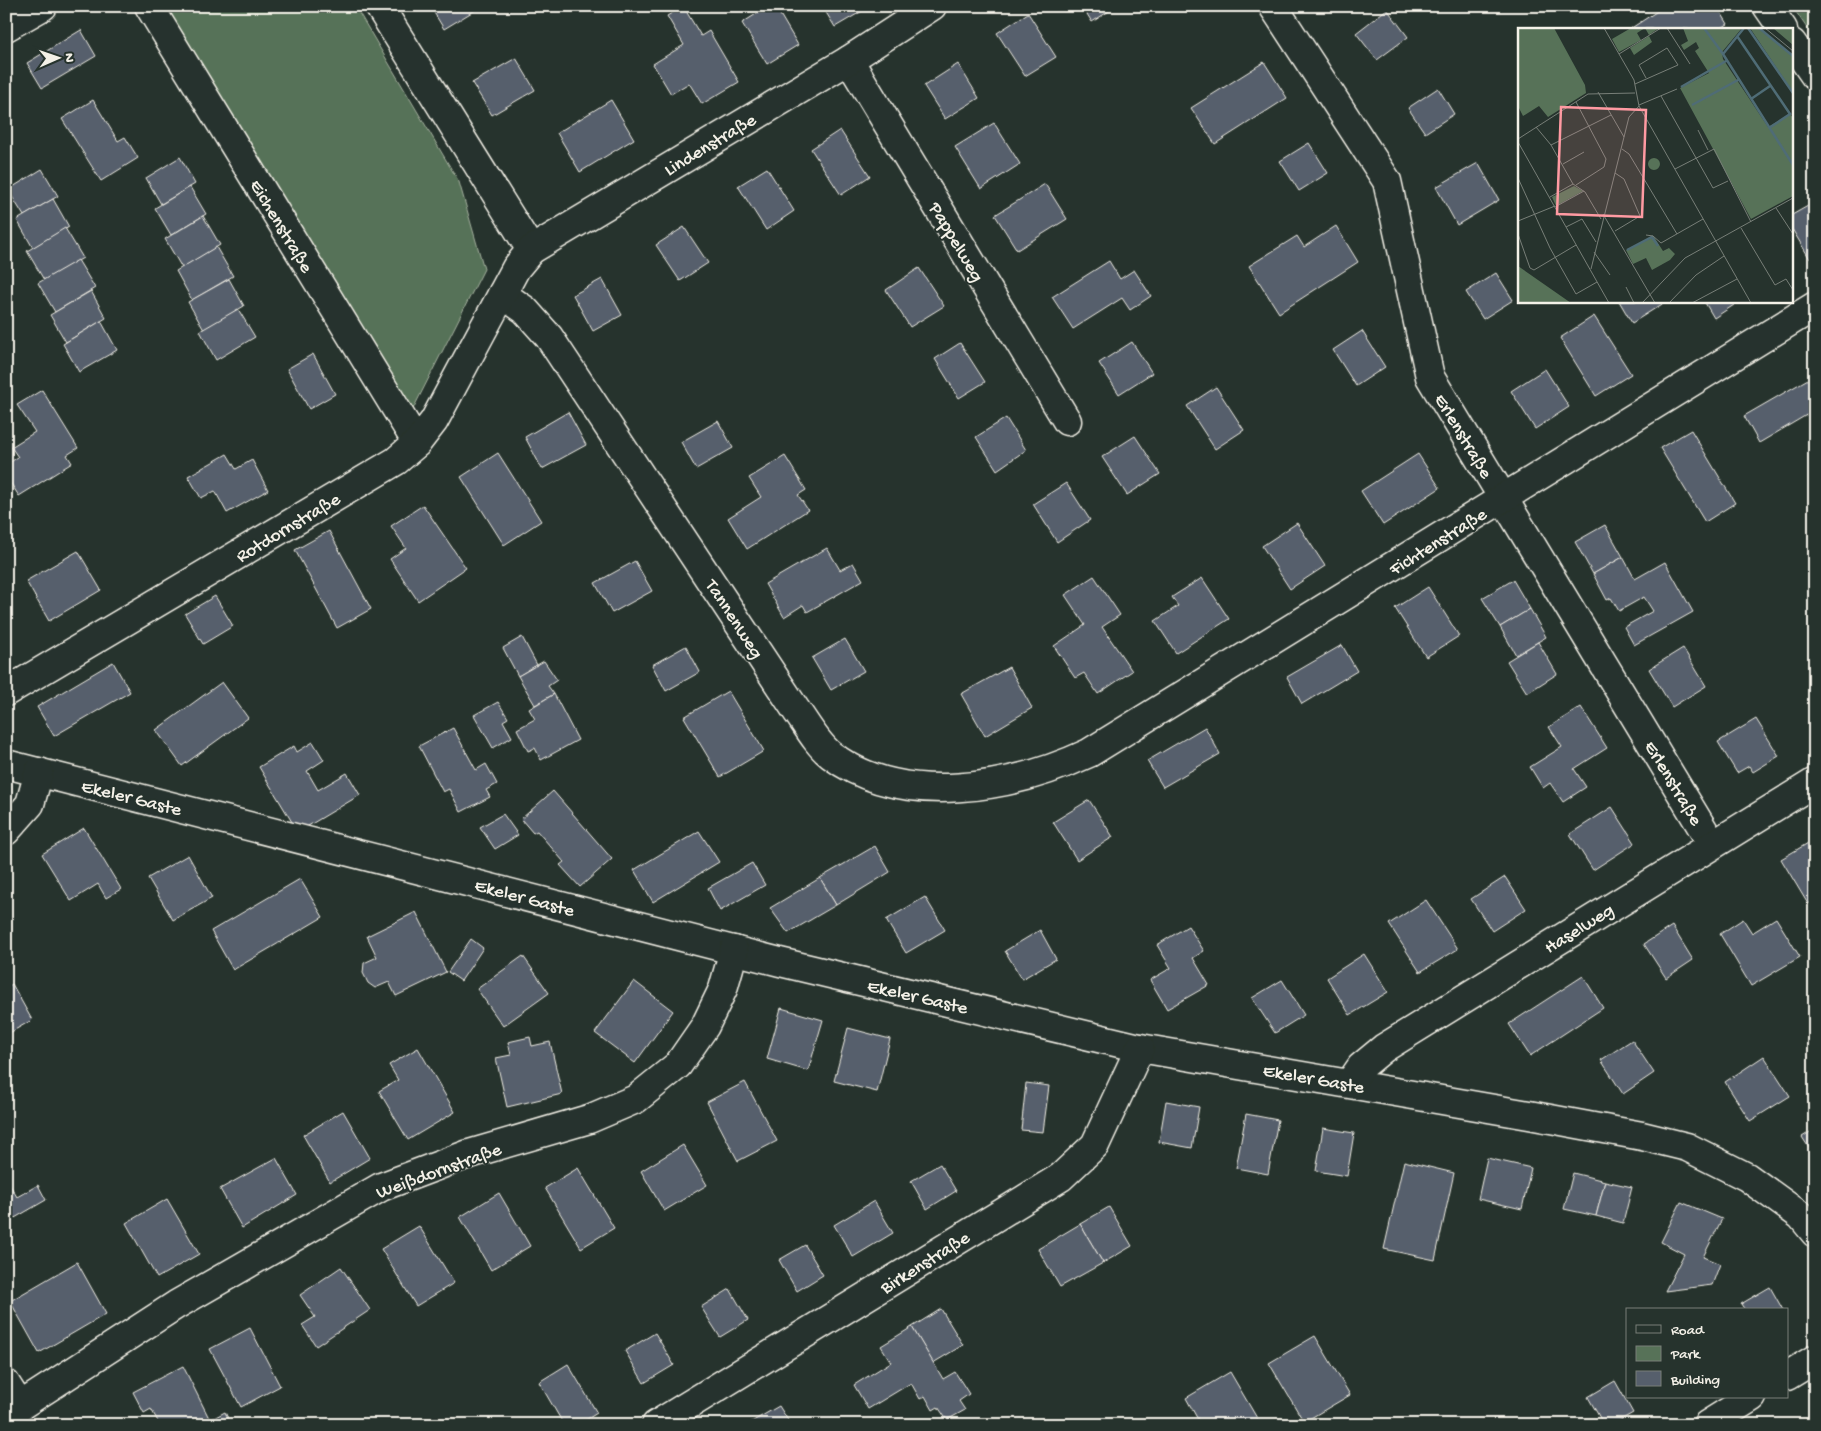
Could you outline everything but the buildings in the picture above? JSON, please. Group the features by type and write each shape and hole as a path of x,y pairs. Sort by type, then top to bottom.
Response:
{"street":[{"path":"6,27 43,6"},
{"name":"Eichenstraße","path":"149,6 417,443"},
{"path":"379,6 531,250"},
{"name":"Lindenstraße","path":"502,294 516,268 531,250 849,60 932,6"},
{"name":"Erlenstraße","path":"1273,6 1387,181 1430,377 1712,844"},
{"path":"1767,6 1782,28"},
{"path":"1794,45 1815,76"},
{"name":"Pappelweg","path":"849,60 1067,421"},
{"name":"Rotdornstraße","path":"6,692 396,461 417,443 434,420 502,294"},
{"name":"Tannenweg","path":"502,294 525,310 549,337 796,710 829,753 855,771 882,781 921,788 960,788 1056,768"},
{"name":"Fichtenstraße","path":"1056,768 1089,753 1815,306"},
{"name":"Ekeler Gaste","path":"6,764 734,950 1140,1048 1350,1083 1642,1136 1687,1147 1747,1177 1800,1216 1815,1233"},
{"path":"6,831 30,804 39,772"},
{"name":"Haselweg","path":"1350,1083 1361,1066 1384,1048 1815,782"},
{"name":"Weißdornstraße","path":"13,1395 176,1305 381,1186 466,1155 589,1119 636,1099 678,1065 705,1026 722,989 734,950"},
{"name":"Birkenstraße","path":"656,1425 1061,1177 1095,1145 1140,1048"},
{"path":"1788,1375 1815,1359"},
{"path":"1708,1425 1750,1398"}],"green space":[{"path":"162,6 355,6 459,182 484,269 410,415"},
{"path":"1792,6 1815,6 1815,40"}]}
